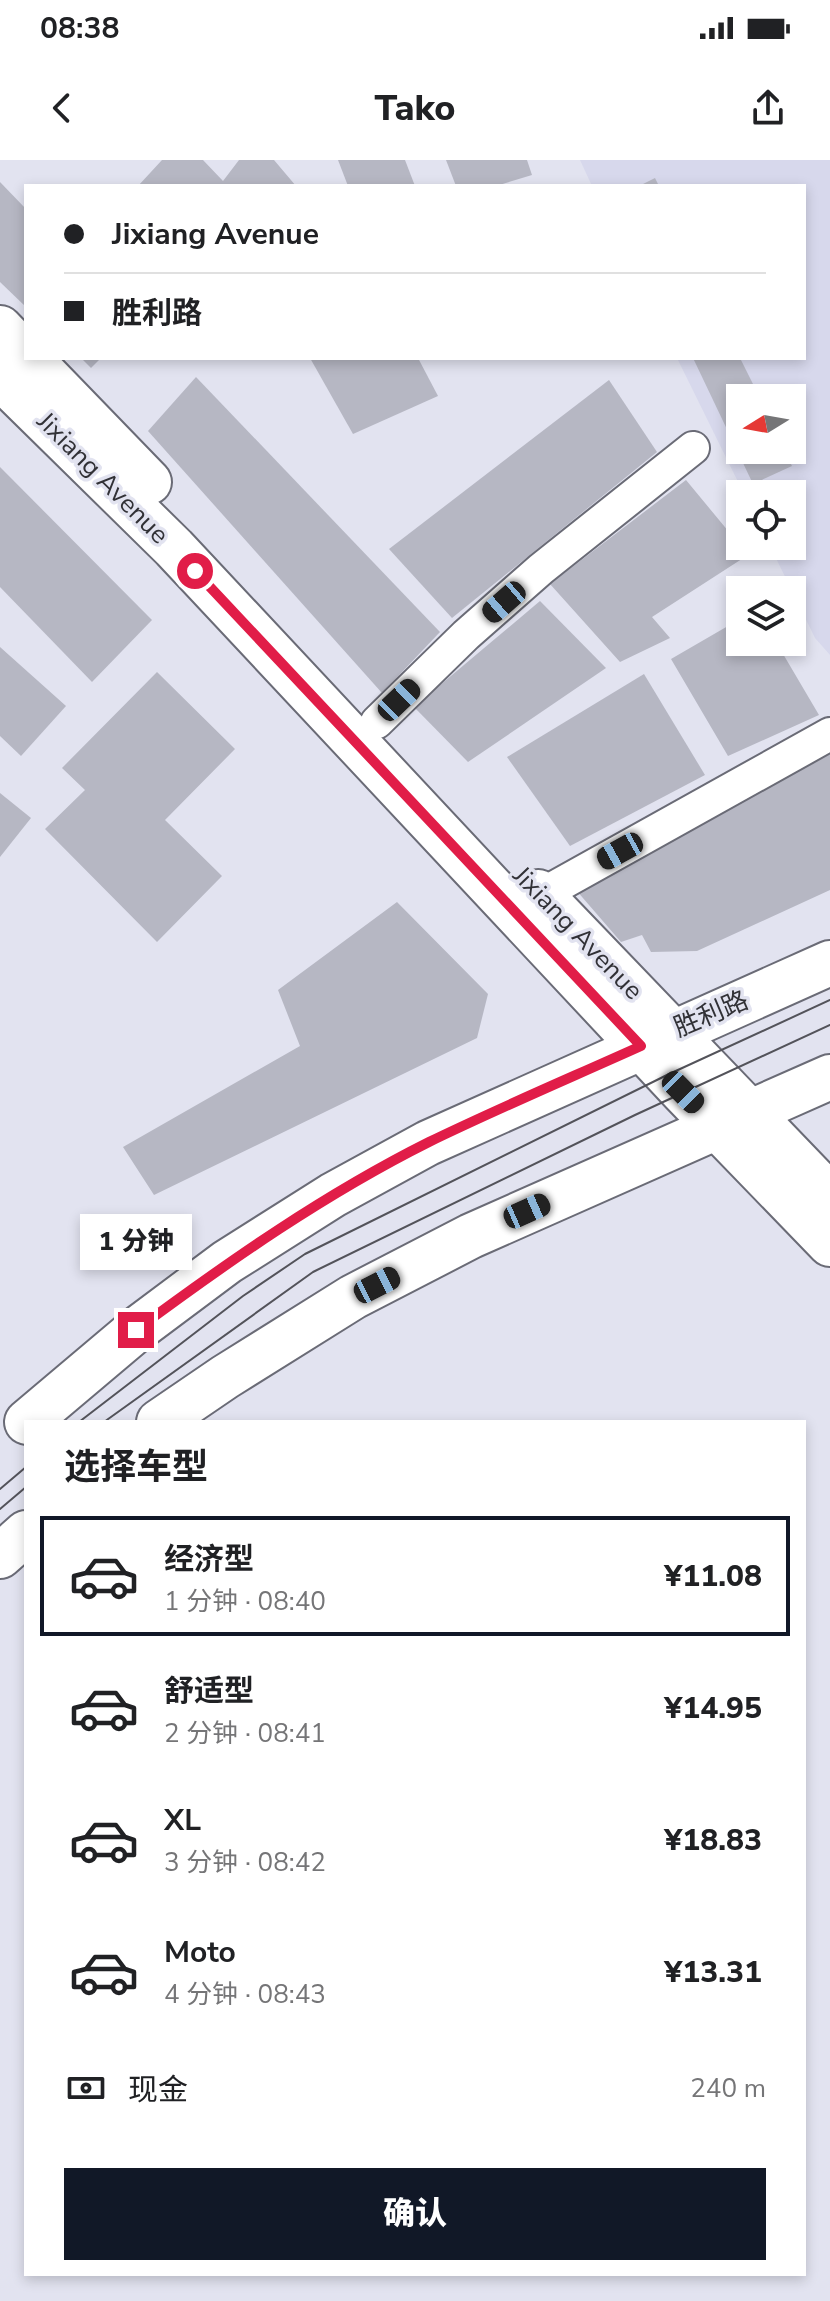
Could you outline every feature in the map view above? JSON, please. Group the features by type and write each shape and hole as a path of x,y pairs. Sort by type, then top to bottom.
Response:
{"main road":[{"name":"Jixiang Avenue","path":"0,328 24,352"},
{"name":"Jixiang Avenue","path":"32,360 541,895 656,1038"},
{"name":"Jixiang Avenue","path":"0,377 174,548 656,1038 734,1120 830,1244"},
{"name":"胜利路","path":"28,1420 60,1391 227,1262 333,1195 428,1143 656,1038 830,963"},
{"path":"162,1420 353,1297 471,1236 830,1077"},
{"name":"Jixiang Avenue","path":"734,1120 830,1196"},
{"name":"胜利路","path":"0,1446 24,1424"},
{"path":"0,1556 24,1535"}],"street":[{"path":"377,722 476,626 541,569 693,448"},
{"path":"541,895 830,734"}],"shaded area":[{"path":"580,160 830,160 830,655 815,638 806,620 806,576 785,576 777,560 806,560 806,480 737,480 729,464 806,464 806,384 726,384 726,457 678,360 806,360 806,184 591,184"}],"building":[{"path":"162,160 203,160 223,181 239,160 274,160 294,184 140,184"},
{"path":"338,160 405,160 414,184 347,184"},
{"path":"446,160 527,160 532,175 503,184 455,184"},
{"path":"655,178 658,184 643,184"},
{"path":"0,182 24,207 24,305 0,282"},
{"path":"83,360 99,360 91,368"},
{"path":"311,360 419,360 438,396 353,434"},
{"path":"694,360 741,360 753,384 726,384 726,427"},
{"path":"196,377 440,632 382,693 148,431"},
{"path":"609,380 657,452 452,618 389,549"},
{"path":"743,464 791,464 762,480 751,480"},
{"path":"0,467 152,620 92,682 0,587"},
{"path":"686,480 726,528 726,560 740,560 652,617 670,638 620,662 550,584"},
{"path":"540,601 606,668 468,762 414,707"},
{"path":"726,627 726,656 784,656 819,715 728,756 671,659"},
{"path":"0,647 66,706 21,756 0,736"},
{"path":"157,672 235,749 165,820 222,876 157,942 45,829 85,790 62,768"},
{"path":"644,674 705,775 570,846 507,757"},
{"path":"830,754 830,890 697,951 651,952 642,935 621,942 576,890"},
{"path":"0,793 31,818 0,857"},
{"path":"397,902 488,994 477,1038 154,1195 123,1147 300,1046 278,990"}],"tram line":[{"path":"82,1420 243,1296 305,1254 667,1075 830,1000"},
{"path":"107,1420 313,1272 635,1115 830,1025"},
{"path":"0,1489 24,1469"},
{"path":"0,1509 24,1489"}],"route":[{"path":"136,1330 227,1262 333,1195 428,1143 641,1046 195,571"}]}
